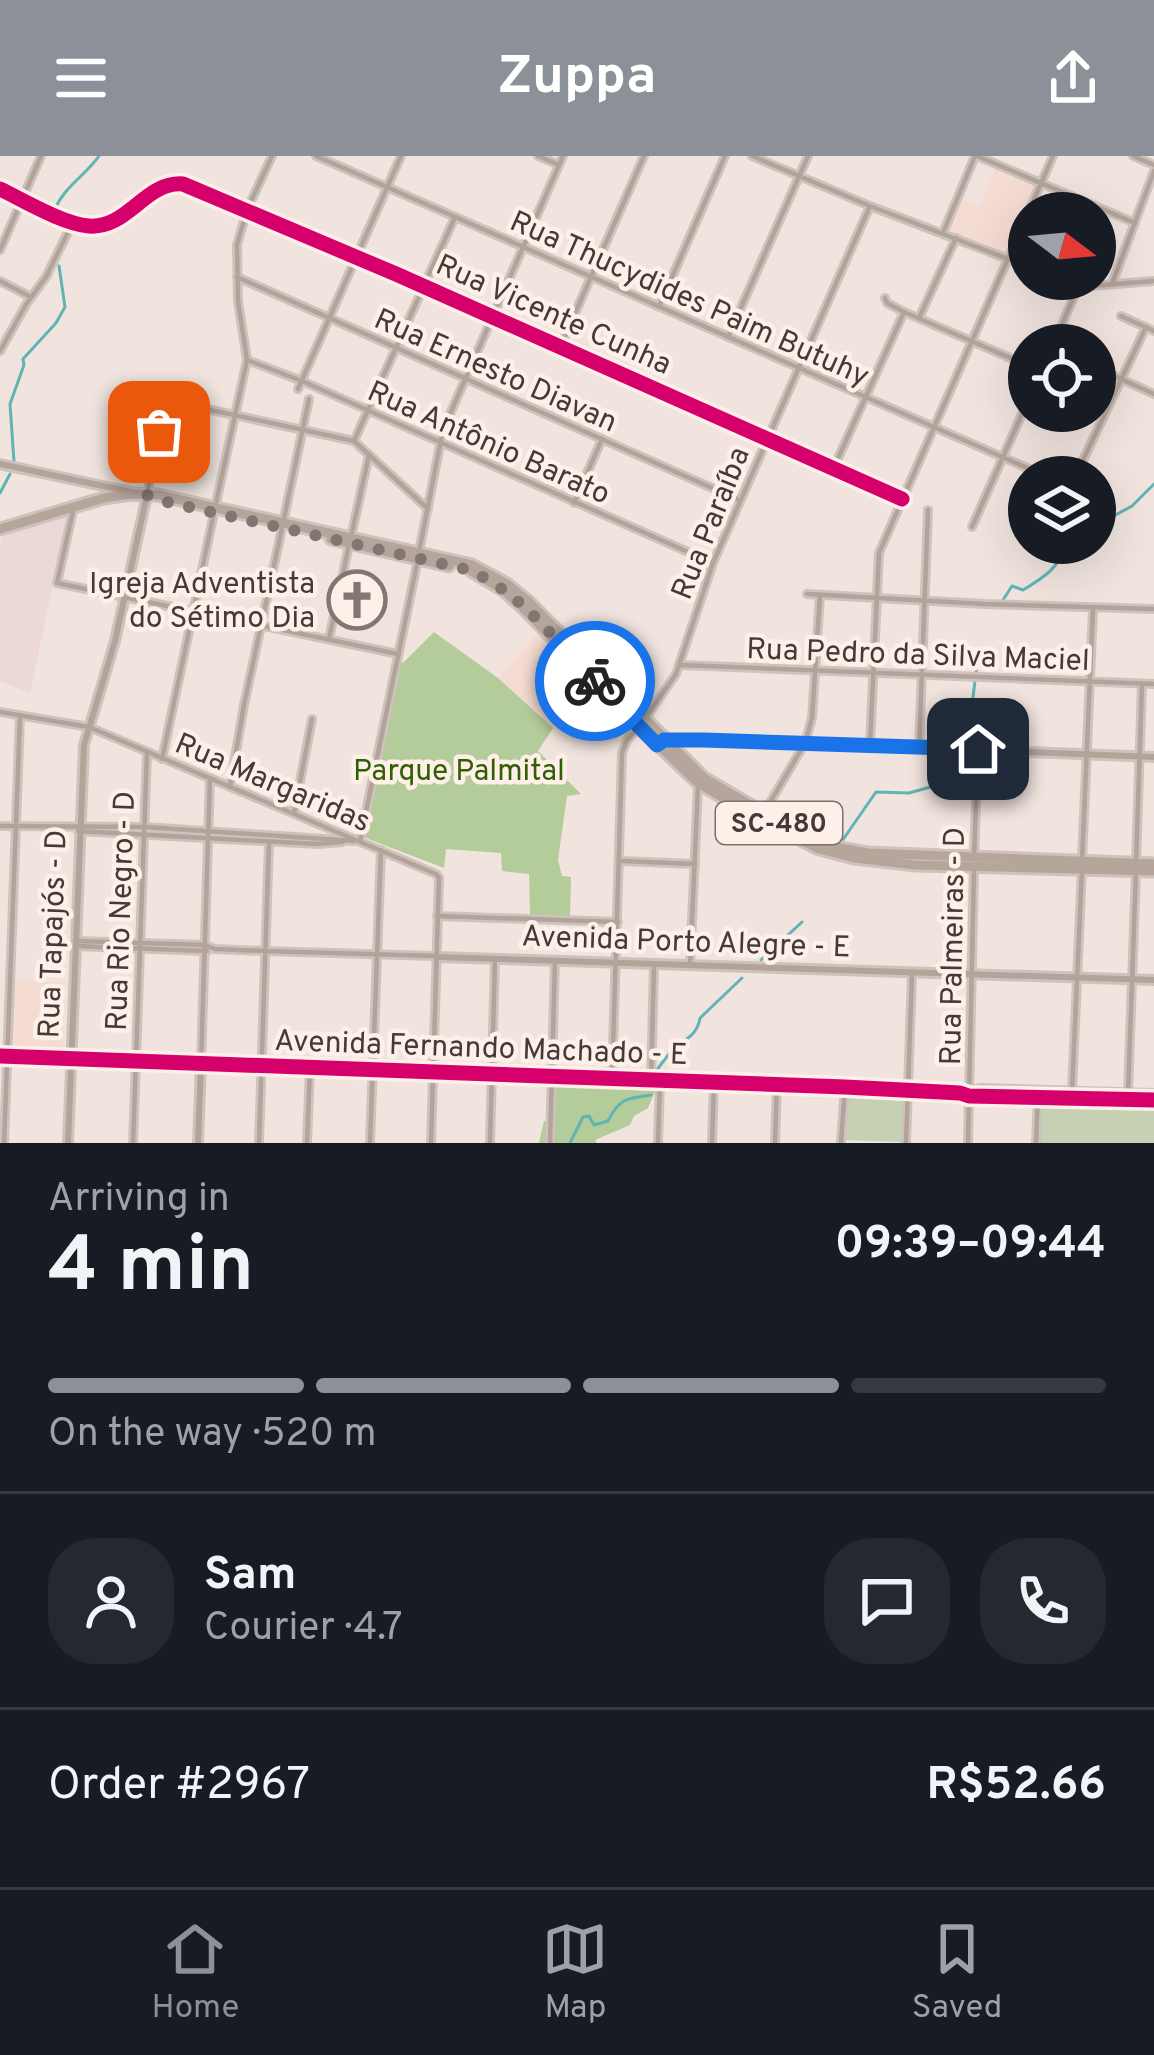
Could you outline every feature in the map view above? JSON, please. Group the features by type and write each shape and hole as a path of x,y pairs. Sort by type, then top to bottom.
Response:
{"main road":[{"name":"SC-480","path":"0,529 116,495 147,495 418,555 470,571 503,590 698,783 819,849 839,856 916,865 974,862 1154,868"},
{"name":"SC-480","path":"661,743 762,817"}],"street":[{"path":"0,250 40,156"},
{"path":"162,759 247,360 237,244 272,156"},
{"name":"Rua Thucydides Paim Butuhy","path":"316,156 1008,460"},
{"path":"300,385 401,156"},
{"path":"538,156 559,165"},
{"path":"360,841 443,430 563,156"},
{"path":"561,346 644,156"},
{"path":"659,307 725,156"},
{"path":"752,156 1008,259 879,553 869,746"},
{"path":"728,337 808,156"},
{"path":"943,233 976,156 1135,223"},
{"path":"1037,192 1053,156"},
{"path":"1116,273 1154,168 1133,156"},
{"name":"Rua Vicente Cunha","path":"73,222 107,224 162,186 183,184 902,499"},
{"path":"0,189 73,222 0,351"},
{"path":"1142,205 1154,209"},
{"name":"Rua Paraíba","path":"612,1079 622,753 680,665 713,563 869,206"},
{"path":"355,441 455,217"},
{"path":"919,318 956,238"},
{"name":"Rua Ernesto Diavan","path":"237,277 739,500"},
{"path":"0,281 31,297"},
{"path":"1116,284 1154,281"},
{"path":"884,298 1008,357"},
{"path":"834,467 904,311"},
{"path":"1121,316 1154,331"},
{"path":"1085,456 1146,327"},
{"name":"Rua Antônio Barato","path":"247,360 713,563"},
{"path":"1116,377 1154,394"},
{"path":"230,787 309,399"},
{"path":"0,464 147,495 165,400 355,441 428,509"},
{"path":"972,526 1014,432"},
{"path":"574,503 602,439"},
{"path":"329,639 369,454"},
{"name":"Rua Tapajós - D","path":"68,1143 84,746 106,676 147,495"},
{"path":"74,505 57,584 398,654"},
{"path":"920,749 928,510"},
{"path":"807,594 1154,609"},
{"path":"762,817 805,742 812,718 820,595"},
{"path":"1072,1094 1093,607"},
{"name":"Rua Pedro da Silva Maciel","path":"680,665 1154,684"},
{"path":"1128,1096 1142,684"},
{"name":"Rua Margaridas","path":"0,712 89,728 434,872 439,878 437,916"},
{"path":"4,1143 3,1057 21,716"},
{"path":"293,813 313,719"},
{"path":"661,743 805,742 1154,757"},
{"name":"Rua Palmeiras - D","path":"968,1143 978,749"},
{"name":"Rua Rio Negro - D","path":"133,1143 147,752"},
{"path":"198,1143 210,778"},
{"path":"690,966 698,783"},
{"path":"0,826 360,841"},
{"path":"328,839 331,828"},
{"path":"208,834 269,842 360,841"},
{"path":"259,1143 269,842"},
{"path":"370,1143 381,850"},
{"path":"620,861 694,864"},
{"path":"430,1143 437,916 618,922"},
{"name":"Avenida Porto Alegre - E","path":"75,944 1154,980"},
{"path":"490,1143 495,958"},
{"path":"550,1143 555,961"},
{"path":"654,964 658,1143"},
{"path":"906,1143 912,973"},
{"name":"Avenida Fernando Machado - E","path":"3,1057 1154,1097"},
{"path":"307,1143 310,1068"},
{"path":"712,1143 714,1083"},
{"path":"775,1143 777,1085"},
{"path":"841,1143 845,1087"},
{"path":"1036,1143 1038,1093"}],"shaded area":[{"path":"997,166 1038,184 1035,192 1008,192 1007,256 946,231 960,198 980,205"},
{"path":"68,514 30,693 0,681 2,536"},
{"path":"539,633 592,688 553,728 498,678"},
{"path":"15,980 65,982 63,1051 13,1049"}],"green space":[{"name":"Parque Palmital","path":"434,632 498,678 553,728 538,751 581,794 567,796 558,860 562,876 571,877 570,918 530,915 529,874 502,871 501,853 446,849 444,868 363,837 399,663"},
{"path":"556,1084 656,1089 648,1108 634,1116 630,1125 595,1140 597,1143 539,1143 544,1121 551,1121"},
{"path":"846,1091 904,1093 902,1142 844,1140"},
{"path":"1042,1099 1154,1104 1154,1143 1040,1143"}],"waterway":[{"path":"55,209 99,156"},
{"path":"14,462 10,404 23,359 65,307 59,266"},
{"path":"0,493 10,474"},
{"path":"1116,515 1154,484"},
{"path":"1003,600 1012,586 1023,590 1056,564"},
{"path":"976,673 978,648"},
{"path":"945,729 949,707 972,705 975,681"},
{"path":"842,841 876,792 909,793 934,786"},
{"path":"761,960 802,922"},
{"path":"657,1070 692,1034 700,1018 742,978"},
{"path":"570,1143 583,1117 589,1116 594,1125 608,1121 625,1101 651,1095"}],"cycle path":[{"path":"0,189 56,217 89,226 115,220 158,190 183,184 902,499"},
{"path":"0,1056 1154,1100"}],"way so far":[{"path":"159,432 147,495 480,575 524,608 595,681"}],"place":[{"name":"Igreja Adventista do Sétimo Dia","path":"357,600"}],"route":[{"path":"595,681 657,745 664,740 703,740 978,749"}]}
